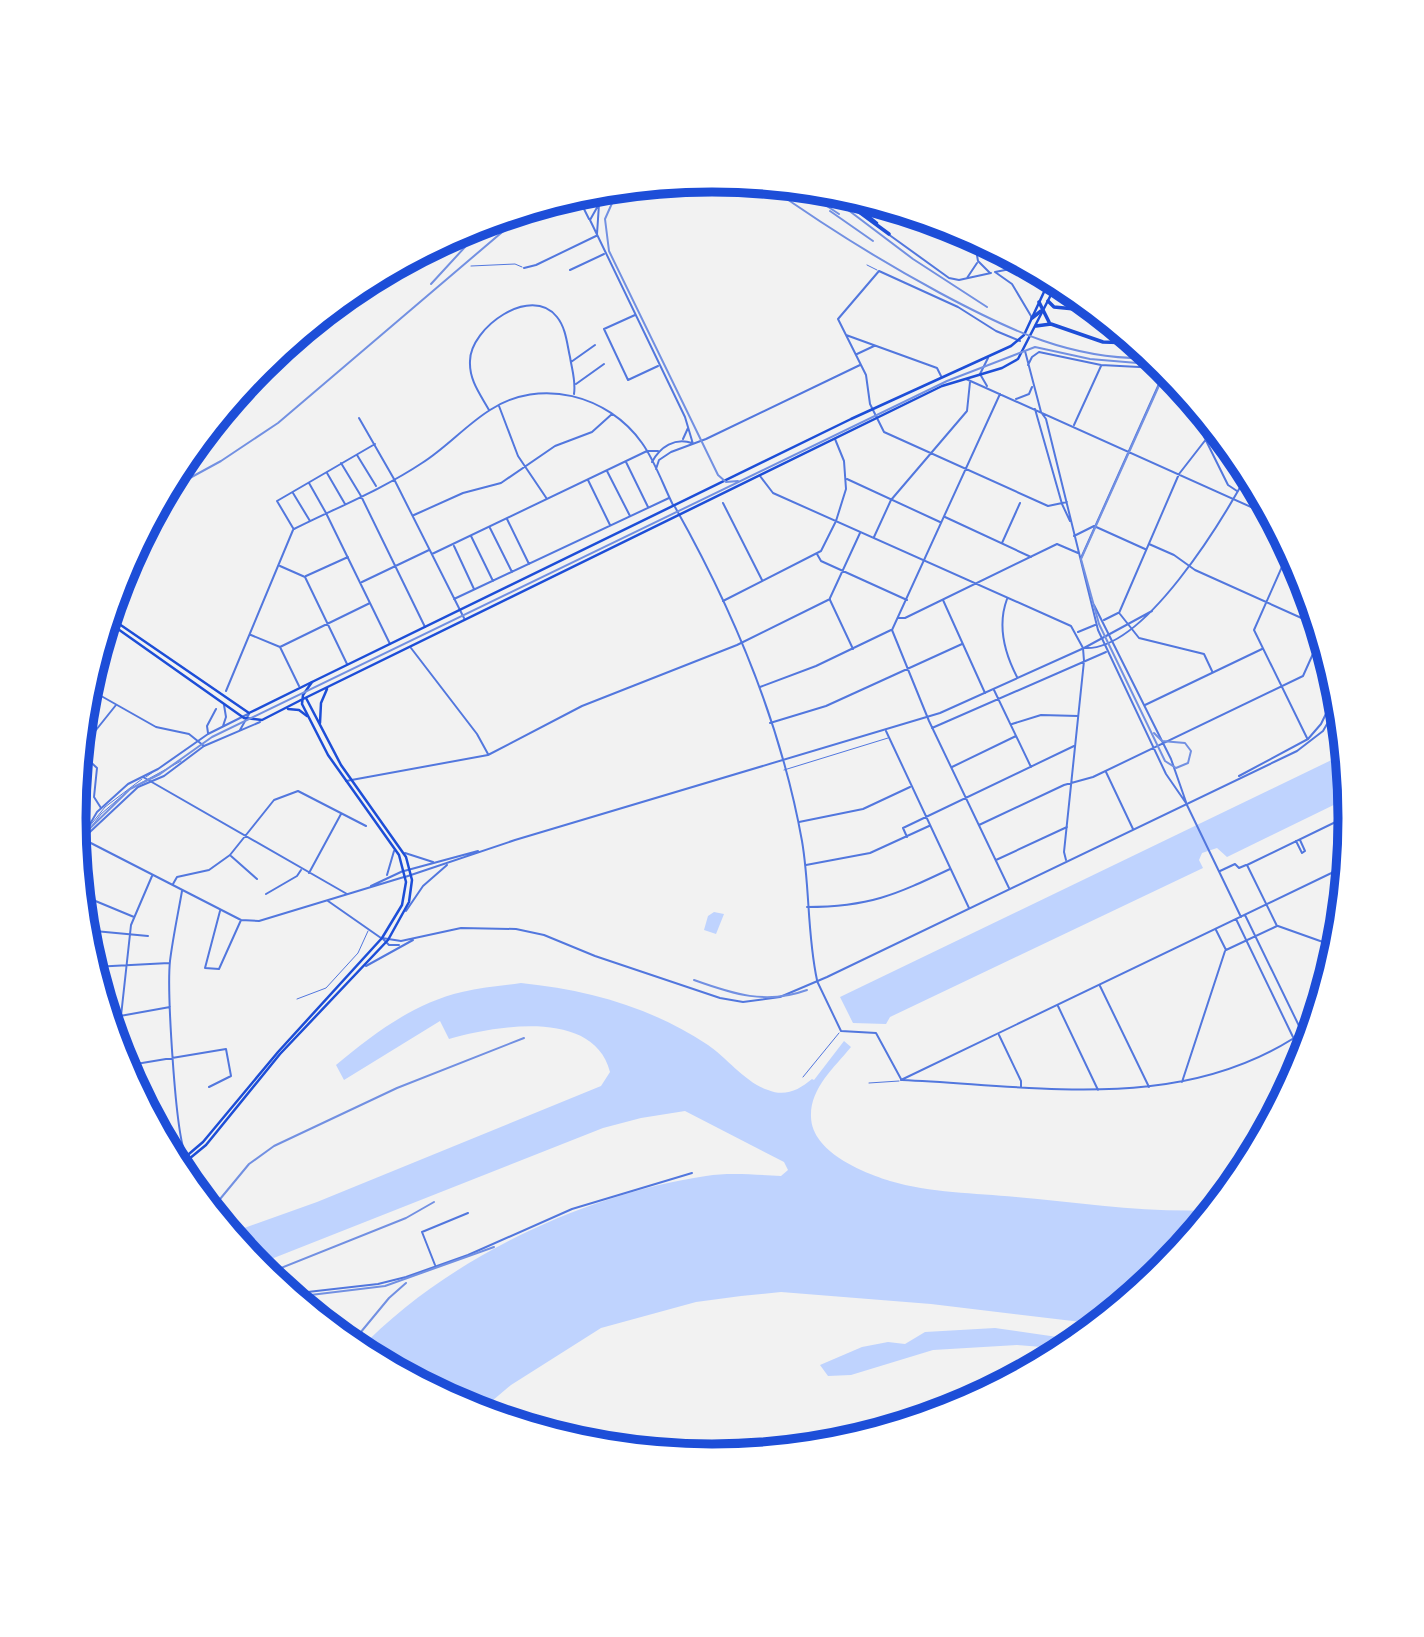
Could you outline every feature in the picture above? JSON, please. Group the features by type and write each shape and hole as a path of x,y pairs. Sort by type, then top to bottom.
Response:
{"highway":[{"path":"856,209 889,234"},
{"path":"1048,300 1054,307 1075,309"},
{"path":"1039,302 1051,324"},
{"path":"1032,318 1042,310"},
{"path":"1035,327 1051,324 1103,342 1118,342"}],"main road":[{"path":"862,211 877,223"},
{"path":"117,623 249,713 1020,341 1045,289"},
{"path":"292,692 304,696 328,687 679,514 720,497 834,438 964,378 1008,365 1025,351 1052,293"},
{"path":"116,627 246,718 264,719 301,701 312,681"},
{"path":"320,725 321,703 328,687"},
{"path":"187,1159 206,1145 281,1054 387,941 406,911 411,894 410,869 403,852 351,780 304,696"},
{"path":"187,1157 382,938 402,905 405,877 394,846 345,781 301,701"},
{"path":"285,709 299,710 307,716"}],"street":[{"path":"590,220 599,204"},
{"path":"597,235 599,204"},
{"path":"583,206 660,365 693,444"},
{"path":"877,223 945,276 966,279 1012,269"},
{"path":"524,268 536,265 597,235"},
{"path":"976,251 978,261 1012,284 1032,318"},
{"path":"570,271 605,253"},
{"path":"966,279 978,261"},
{"path":"1020,341 1004,335 958,307 879,271 838,319 860,364 873,410 884,432 1048,506 1068,502"},
{"path":"489,410 473,383 470,356 477,341 506,313 528,305 550,310 564,331 575,384 574,395"},
{"path":"635,314 604,329 628,380 660,365"},
{"path":"845,335 937,368 942,378"},
{"path":"571,363 595,345"},
{"path":"856,355 875,345"},
{"path":"1025,351 1032,384 1046,419 1068,502 1096,624 1170,780 1186,803"},
{"path":"1028,366 1032,357 1039,352 1101,365 1146,367"},
{"path":"987,386 980,374 988,357"},
{"path":"575,384 604,364"},
{"path":"656,469 664,456 860,364"},
{"path":"1073,427 1101,365"},
{"path":"964,378 1256,509"},
{"path":"874,538 891,500 967,411 970,380"},
{"path":"1081,559 1160,381"},
{"path":"1015,399 1028,394 1032,384"},
{"path":"760,687 853,649 892,629 1000,393"},
{"path":"226,691 294,529 377,488 433,456 498,405 538,394 574,395 612,414 630,429 647,451 723,601 760,687 798,822 805,865 808,938 817,981 841,1031 876,1032 901,1080"},
{"path":"498,405 513,446 547,499"},
{"path":"1035,409 1062,504 1071,522"},
{"path":"413,516 463,493 501,484 555,446 592,432 612,414"},
{"path":"359,418 394,479 464,619"},
{"path":"1197,423 1228,485 1238,491"},
{"path":"432,554 625,461 682,440 688,427"},
{"path":"1103,621 1119,613 1180,474 1209,437"},
{"path":"723,601 821,551 836,521 846,479 844,461 834,438"},
{"path":"682,440 693,444"},
{"path":"294,529 277,501 374,444"},
{"path":"652,462 658,451"},
{"path":"357,454 377,488"},
{"path":"625,461 648,507"},
{"path":"341,463 361,496 425,627"},
{"path":"607,470 630,516"},
{"path":"327,472 345,503"},
{"path":"759,475 773,493 1071,626 1084,648 1084,661 1064,852 1067,861"},
{"path":"587,479 611,526"},
{"path":"846,479 941,523"},
{"path":"309,483 390,644"},
{"path":"1084,648 1103,643 1133,629 1152,611 1189,566 1241,485"},
{"path":"293,492 310,521"},
{"path":"454,599 670,498"},
{"path":"723,503 762,581"},
{"path":"1002,543 1020,503"},
{"path":"944,517 1031,557"},
{"path":"506,518 529,565"},
{"path":"1074,536 1094,526"},
{"path":"1094,526 1146,550"},
{"path":"490,527 512,572"},
{"path":"345,781 488,755 582,706 742,642 830,599 861,532"},
{"path":"470,536 493,581"},
{"path":"899,617 905,618 1057,544 1079,553"},
{"path":"1149,544 1189,566 1306,620"},
{"path":"453,545 474,590"},
{"path":"361,583 430,550"},
{"path":"817,553 821,561 906,600"},
{"path":"305,576 348,557"},
{"path":"1284,563 1254,630 1308,739"},
{"path":"279,565 305,576 347,665"},
{"path":"1008,598 1002,612 1003,636 1018,679"},
{"path":"830,599 853,649"},
{"path":"942,600 985,693"},
{"path":"279,647 370,603"},
{"path":"1093,604 1110,633 1163,743 1186,803 1241,917"},
{"path":"87,841 241,920 259,921 928,717 1084,648 1152,611"},
{"path":"1119,613 1139,638 1204,654 1213,672"},
{"path":"1076,633 1096,624"},
{"path":"892,629 932,728 1009,888"},
{"path":"250,635 279,647 299,687"},
{"path":"770,723 826,706 962,644"},
{"path":"410,646 477,734 488,755"},
{"path":"1145,705 1263,648"},
{"path":"978,825 1072,783 1106,771 1303,676 1315,649"},
{"path":"932,728 1107,651"},
{"path":"994,689 1031,767"},
{"path":"98,694 159,728 189,734 204,746"},
{"path":"222,728 226,717 224,704"},
{"path":"91,737 116,705"},
{"path":"208,734 207,726 216,709"},
{"path":"387,941 418,938 461,928 516,929 544,936 720,998 743,1002 766,1001 817,981 1239,777 1308,739 1321,724 1328,709"},
{"path":"240,731 249,713"},
{"path":"1011,724 1041,715 1079,716"},
{"path":"86,836 153,772 208,734 246,718"},
{"path":"86,829 101,808 128,785 147,779 183,761 204,746 264,719"},
{"path":"1239,777 1283,758 1319,736 1330,721"},
{"path":"885,730 969,908"},
{"path":"951,767 1016,736"},
{"path":"907,837 903,828 1075,746"},
{"path":"1281,754 1283,758"},
{"path":"89,760 97,768 94,797 101,808"},
{"path":"1106,771 1133,828"},
{"path":"1170,780 1178,777"},
{"path":"147,779 348,894"},
{"path":"798,822 863,809 911,786"},
{"path":"172,885 177,877 209,870 230,855 274,800 298,791 366,826"},
{"path":"309,873 341,813"},
{"path":"1219,872 1235,864 1239,868 1338,820"},
{"path":"805,865 870,853 930,825"},
{"path":"996,861 1067,827"},
{"path":"386,878 393,863 394,846"},
{"path":"370,887 410,869 475,850 479,852"},
{"path":"403,852 434,862"},
{"path":"230,855 257,879"},
{"path":"406,911 428,880 450,863"},
{"path":"1247,864 1277,926 1326,943"},
{"path":"265,894 297,876 302,869"},
{"path":"807,907 869,903 895,895 951,869"},
{"path":"901,1080 1336,871"},
{"path":"121,1025 130,934 134,917 153,875"},
{"path":"182,890 170,963 181,1139 187,1157"},
{"path":"91,899 134,917"},
{"path":"327,900 387,941 403,944"},
{"path":"220,910 205,968 219,969 241,920"},
{"path":"1245,915 1301,1030"},
{"path":"1236,919 1294,1038"},
{"path":"1226,950 1277,926"},
{"path":"1182,1082 1226,950 1216,929"},
{"path":"96,931 148,936"},
{"path":"362,968 418,938"},
{"path":"104,966 170,963"},
{"path":"1100,985 1149,1087"},
{"path":"1058,1005 1099,1091"},
{"path":"118,1016 172,1007"},
{"path":"901,1080 1099,1091 1149,1087 1182,1082 1242,1063 1300,1033"},
{"path":"998,1034 1021,1081 1021,1087"},
{"path":"136,1064 226,1049 231,1076 209,1087"},
{"path":"303,1292 378,1284 468,1255 583,1205 692,1172"},
{"path":"436,1266 422,1233 468,1213"}],"lane":[{"path":"471,266 515,264 524,268"},
{"path":"867,265 879,271"},
{"path":"784,770 888,738"},
{"path":"89,827 115,799 147,779"},
{"path":"297,999 326,988 358,953 369,930"},
{"path":"803,1077 841,1031"},
{"path":"869,1083 901,1080"}],"water":[{"path":"1335,758 1338,803 1227,857 1217,848 1202,853 1199,860 1203,868 890,1017 886,1024 853,1023 840,997"},
{"path":"714,912 724,914 716,934 704,930 708,916"},
{"path":"521,983 570,990 618,1002 686,1032 708,1045 752,1082 780,1093 792,1091 814,1080 844,1041 851,1047 824,1079 814,1097 811,1117 814,1129 820,1140 840,1159 890,1181 937,1190 1114,1207 1201,1210 1155,1261 1083,1322 931,1304 781,1292 696,1302 601,1328 511,1385 489,1404 435,1380 368,1341 393,1317 432,1287 474,1260 565,1215 660,1185 715,1175 781,1176 788,1170 784,1162 685,1111 641,1118 603,1128 268,1260 240,1230 317,1202 601,1086 610,1072 600,1052 584,1038 564,1030 515,1027 449,1039 440,1021 344,1080 336,1065 379,1031 427,1004 469,990"},
{"path":"995,1328 1062,1338 1047,1347 1017,1345 933,1350 851,1375 828,1376 820,1365 862,1347 888,1342 905,1344 925,1332"}],"tram line":[{"path":"613,201 605,219 609,251 718,475 726,482 738,481"},
{"path":"86,832 130,789 160,774 212,737 947,381 1035,347 1090,359 1141,363"},
{"path":"1154,733 1162,741 1185,743 1191,751 1188,763 1176,768 1165,761 1099,624 1081,559 1161,382"}],"railway":[{"path":"785,197 896,268 966,307 1017,331 1069,349 1136,358"},
{"path":"821,202 839,214"},
{"path":"843,206 913,259 987,307"},
{"path":"830,211 873,241"},
{"path":"185,481 221,461 278,423 510,225"},
{"path":"431,284 471,240"},
{"path":"694,980 750,996 778,997 807,990"},
{"path":"217,1203 249,1164 274,1146 397,1088 524,1038"},
{"path":"278,1269 406,1218 434,1202"},
{"path":"307,1295 385,1286 494,1247"},
{"path":"358,1335 389,1298 406,1283"}]}
